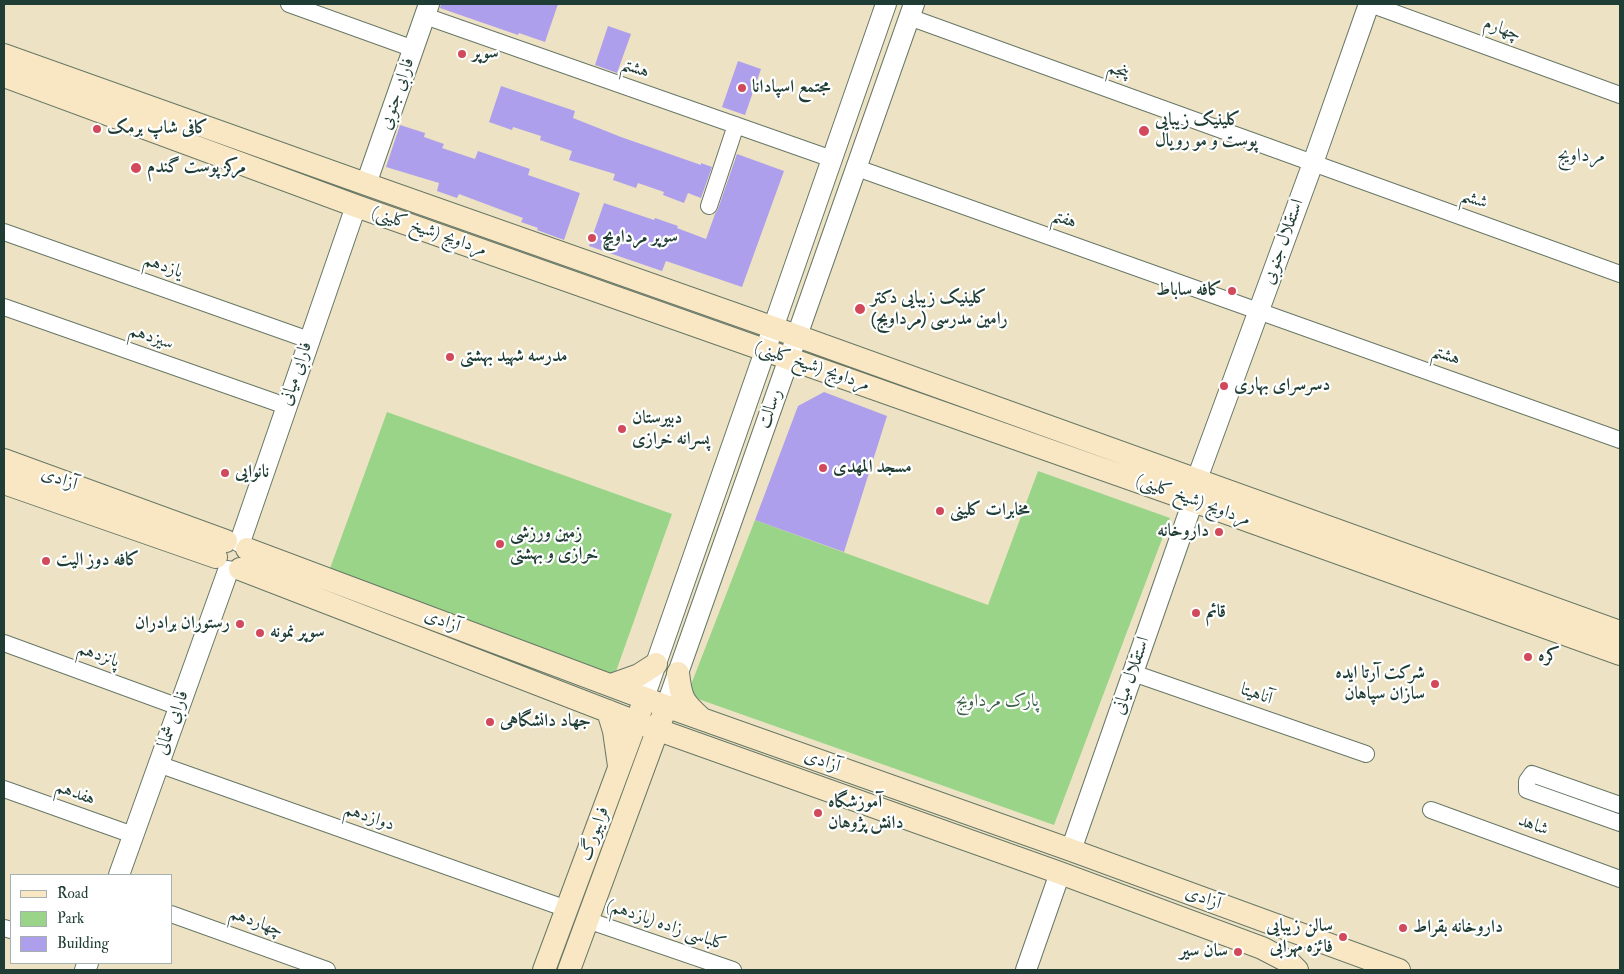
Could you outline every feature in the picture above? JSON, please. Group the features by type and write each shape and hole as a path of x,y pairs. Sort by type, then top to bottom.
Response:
{"main road":[{"name":"مرداویج (شیخ کلینی)","path":"4,55 796,335 1620,632"},
{"name":"مرداویج (شیخ کلینی)","path":"4,76 356,206 1193,501 1620,654"},
{"name":"آزادی","path":"4,460 608,711 1060,873 1262,948 1289,962 1297,970"},
{"name":"آزادی","path":"4,483 233,555 611,685 702,720 1071,850 1360,964 1399,970"},
{"path":"611,685 639,675 656,664"},
{"path":"678,673 680,691 685,703 702,720"},
{"name":"فرایبورگ","path":"544,970 644,698"},
{"name":"رسالت","path":"658,729 666,707"},
{"path":"608,711 614,731 619,768"},
{"name":"فرایبورگ","path":"569,970 658,729"},
{"path":"647,759 657,751 674,745 699,744"}],"street":[{"path":"289,4 414,48"},
{"name":"چهارم","path":"1370,4 1620,94"},
{"name":"استقلال جنوبی","path":"1197,479 1370,4"},
{"path":"765,350 832,159 881,5"},
{"name":"فارابی جنوبی","path":"366,184 427,10"},
{"name":"هشتم","path":"427,10 832,159"},
{"name":"پنجم","path":"912,11 1313,163"},
{"name":"رسالت","path":"666,707 912,11"},
{"path":"709,206 736,125"},
{"name":"ششم","path":"1313,163 1620,274"},
{"name":"هفتم","path":"857,168 1258,310"},
{"name":"فارابی میانی","path":"233,555 356,206"},
{"name":"یازدهم","path":"4,232 309,340"},
{"name":"سیزدهم","path":"4,307 286,406"},
{"name":"هشتم","path":"1258,310 1620,440"},
{"name":"رسالت","path":"644,698 765,350"},
{"name":"استقلال میانی","path":"1071,850 1193,501"},
{"name":"فارابی شمالی","path":"119,874 233,555"},
{"name":"پانزدهم","path":"4,644 179,706"},
{"name":"آناهیتا","path":"1133,673 1366,754"},
{"name":"دوازدهم","path":"158,764 567,909"},
{"path":"1620,805 1532,774 1527,781 1527,790 1620,823"},
{"name":"هفدهم","path":"4,789 133,835"},
{"name":"شاهد","path":"1432,810 1620,879"},
{"path":"1026,970 1060,873"},
{"name":"چهاردهم","path":"172,914 327,970"},
{"name":"کلباسی زاده (یازدهم)","path":"587,920 733,970"}],"green space":[{"name":"زمین ورزشی خرازی و بهشتی","path":"387,412 672,514 614,677 328,574"},
{"name":"پارک مرداویج","path":"1038,471 1170,518 1054,825 687,695 755,520 988,605"}],"building":[{"path":"441,4 558,4 545,42 519,33 518,35 440,8"},
{"path":"608,26 631,34 617,73 595,65"},
{"name":"مجتمع اسپادانا","path":"738,61 761,69 745,115 722,107"},
{"path":"501,86 575,111 573,118 621,137 701,165 701,163 712,167 701,198 688,193 684,203 663,195 664,192 638,183 636,188 613,180 615,174 569,160 572,151 540,140 541,136 513,127 512,130 489,122"},
{"path":"400,125 425,133 424,137 444,144 442,148 475,159 478,151 530,169 528,175 580,193 564,240 521,222 523,218 459,194 457,198 437,191 439,183 386,167"},
{"path":"737,154 784,171 742,287 666,261 662,271 589,246 604,203 678,226 677,228 706,239"},
{"name":"مسجد المهدی","path":"824,392 887,416 844,552 755,520 798,406"}],"place":[{"name":"سوپر","path":"462,54"},
{"name":"مجتمع اسپادانا","path":"742,88"},
{"name":"کافی شاپ برمک","path":"97,129"},
{"name":"کلینیک زیبایی پوست و مو رویال","path":"1144,131"},
{"name":"مرکز پوست گندم","path":"136,168"},
{"name":"سوپر مرداویچ","path":"592,238"},
{"name":"کافه ساباط","path":"1232,291"},
{"name":"کلینیک زیبایی دکتر رامین مدرسی (مرداویج)","path":"860,309"},
{"name":"مدرسه شهید بهشتی","path":"450,357"},
{"name":"دسرسرای بهاری","path":"1224,386"},
{"name":"دبیرستان پسرانه خرازی","path":"622,429"},
{"name":"مسجد المهدی","path":"823,468"},
{"name":"نانوایی","path":"225,473"},
{"name":"مخابرات کلینی","path":"940,511"},
{"name":"داروخانه","path":"1219,532"},
{"name":"زمین ورزشی خرازی و بهشتی","path":"500,544"},
{"name":"کافه دوز الیت","path":"46,561"},
{"name":"قائم","path":"1196,613"},
{"name":"رستوران برادران","path":"240,624"},
{"name":"سوپر نمونه","path":"260,633"},
{"name":"کره","path":"1528,657"},
{"name":"شرکت آرتا ایده سازان سپاهان","path":"1435,684"},
{"name":"جهاد دانشگاهی","path":"490,722"},
{"name":"آموزشگاه دانش پژوهان","path":"818,813"},
{"name":"داروخانه بقراط","path":"1403,928"},
{"name":"سالن زیبایی فائزه مهرابی","path":"1343,937"},
{"name":"سان سیر","path":"1238,952"}],"district":[{"name":"مرداویج","path":"1581,157"}]}
